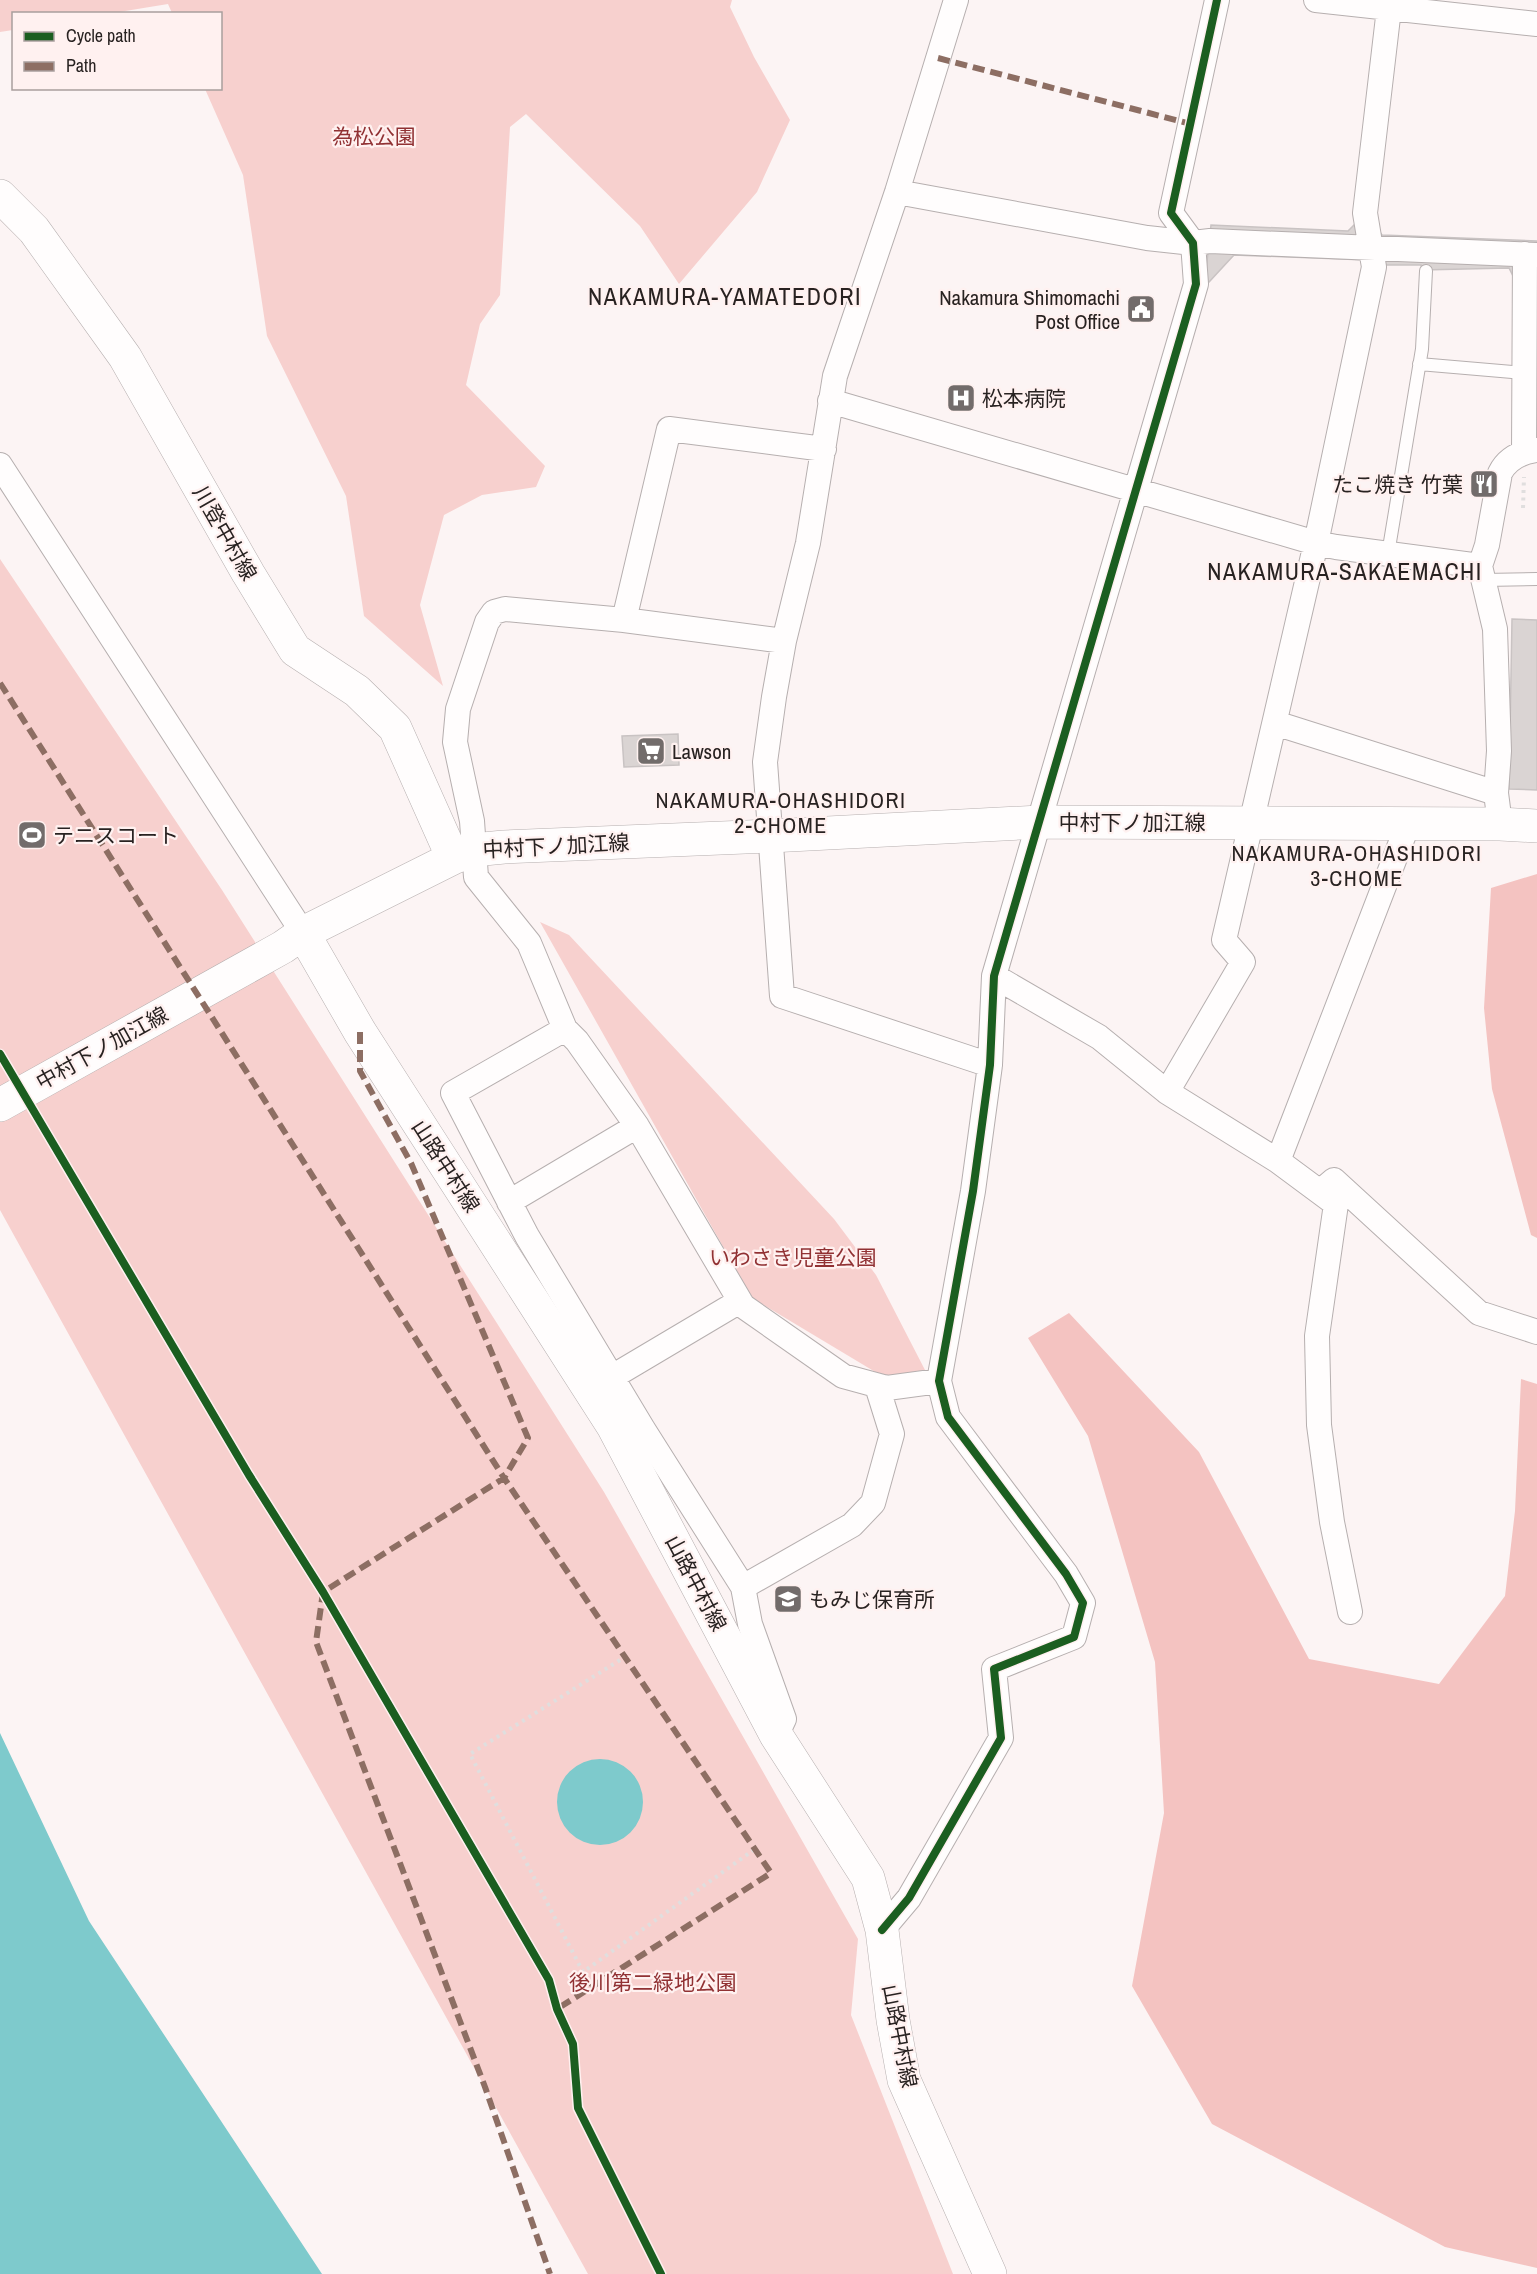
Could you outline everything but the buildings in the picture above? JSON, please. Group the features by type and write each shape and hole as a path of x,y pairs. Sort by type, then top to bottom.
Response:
{"main road":[{"name":"川登中村線","path":"0,196 33,230 125,357 248,573 295,650 357,691 395,728 463,854"},
{"name":"中村下ノ加江線","path":"0,1105 293,940 463,854 504,847 1040,822 1408,824 1498,808 1537,826"},
{"name":"山路中村線","path":"293,940 360,1032 613,1426 776,1736 868,1878 882,1930 893,2020 904,2080 990,2274"}],"street":[{"path":"956,0 897,192 835,376 808,543 784,641 765,762 782,996 990,1065"},
{"path":"882,1930 909,1898 1001,1738 994,1670 1074,1637 1083,1604 1066,1574 948,1417 939,1381 973,1191 990,1065 994,976 1196,284 1192,243 1171,213 1217,0"},
{"path":"1316,0 1390,4 1537,24"},
{"path":"1167,1092 1243,962 1224,940 1316,543 1374,267 1365,213 1390,4"},
{"path":"897,192 1147,238 1192,243 1210,241 1371,248 1426,261 1531,254 1524,373 1531,451 1504,465 1500,473 1482,573 1495,630 1499,751 1498,808 1275,723"},
{"path":"830,401 1316,543 1388,554 1482,573"},
{"path":"624,620 669,429 824,449"},
{"path":"0,465 293,940"},
{"path":"784,641 624,620 505,609 494,612 487,622 458,709 455,742 472,821 463,854 476,877 529,943 565,1029 577,1041 637,1126 743,1306 843,1376 887,1388 939,1381"},
{"path":"1278,1161 1408,824"},
{"path":"994,976 1099,1037 1167,1092 1278,1161 1336,1204 1317,1336 1319,1425 1332,1522 1350,1612"},
{"path":"565,1029 453,1093 527,1236 743,1587 750,1624 784,1719 776,1736"},
{"path":"509,1202 637,1126"},
{"path":"1321,1191 1334,1179 1479,1313 1537,1332"},
{"path":"612,1377 740,1301"},
{"path":"743,1587 852,1525 873,1503 892,1434 877,1386"}],"lane":[{"path":"1388,554 1422,349 1426,261"},
{"path":"1419,364 1524,373"},
{"path":"1482,573 1537,579"}],"path":[{"path":"620,1660 470,1754 583,1972 755,1849"}],"green space":[{"name":"為松公園","path":"0,0 732,0 730,7 754,57 790,120 757,192 679,284 640,226 526,114 510,127 500,295 480,324 466,385 545,466 536,487 482,495 444,515 420,605 443,686 364,616 346,496 267,336 243,175 205,90 222,90 222,12 172,12 168,4 119,12 12,12 12,30 0,32"},
{"name":"後川第二緑地公園","path":"0,559 222,890 604,1492 858,1939 851,2015 953,2274 588,2274 0,1210"},
{"name":"いわさき児童公園","path":"540,922 569,935 834,1219 876,1275 925,1370 887,1379 752,1298"}],"shaded area":[{"path":"1537,874 1537,1238 1531,1235 1492,1089 1484,1008 1491,888"},
{"path":"1069,1313 1199,1452 1309,1659 1439,1684 1505,1596 1515,1511 1521,1379 1537,1384 1537,2268 1445,2247 1212,2124 1132,1986 1164,1813 1155,1662 1088,1436 1028,1338"}],"water":[{"path":"0,1733 89,1921 322,2274 0,2274"},
{"path":"600,1759 616,1763 630,1772 639,1786 643,1802 639,1818 630,1832 616,1841 600,1845 584,1841 570,1832 561,1818 557,1802 561,1786 570,1772 584,1763"}],"marked path":[{"path":"938,58 1191,124"},
{"path":"0,683 504,1478 771,1873 557,2009"},
{"path":"360,1032 360,1071 411,1163 528,1438 504,1478 323,1592 316,1642 485,2087 550,2274"}],"cycle path":[{"path":"882,1930 909,1898 1001,1738 994,1669 1074,1637 1083,1603 1066,1574 948,1417 939,1381 973,1191 990,1065 994,976 1196,284 1193,243 1171,213 1217,0"},
{"path":"0,1054 249,1475 323,1592 549,1980 557,2009 573,2044 578,2108 661,2274"}],"place":[{"name":"Nakamura Shimomachi Post Office","path":"1141,309"},
{"name":"松本病院","path":"961,398"},
{"name":"たこ焼き 竹葉","path":"1484,484"},
{"name":"Lawson","path":"651,751"},
{"name":"テニスコート","path":"32,835"},
{"name":"もみじ保育所","path":"788,1599"}],"district":[{"name":"NAKAMURA-YAMATEDORI","path":"725,296"},
{"name":"NAKAMURA-SAKAEMACHI","path":"1345,571"},
{"name":"NAKAMURA-OHASHIDORI 2-CHOME","path":"781,812"},
{"name":"NAKAMURA-OHASHIDORI 3-CHOME","path":"1357,866"}]}
